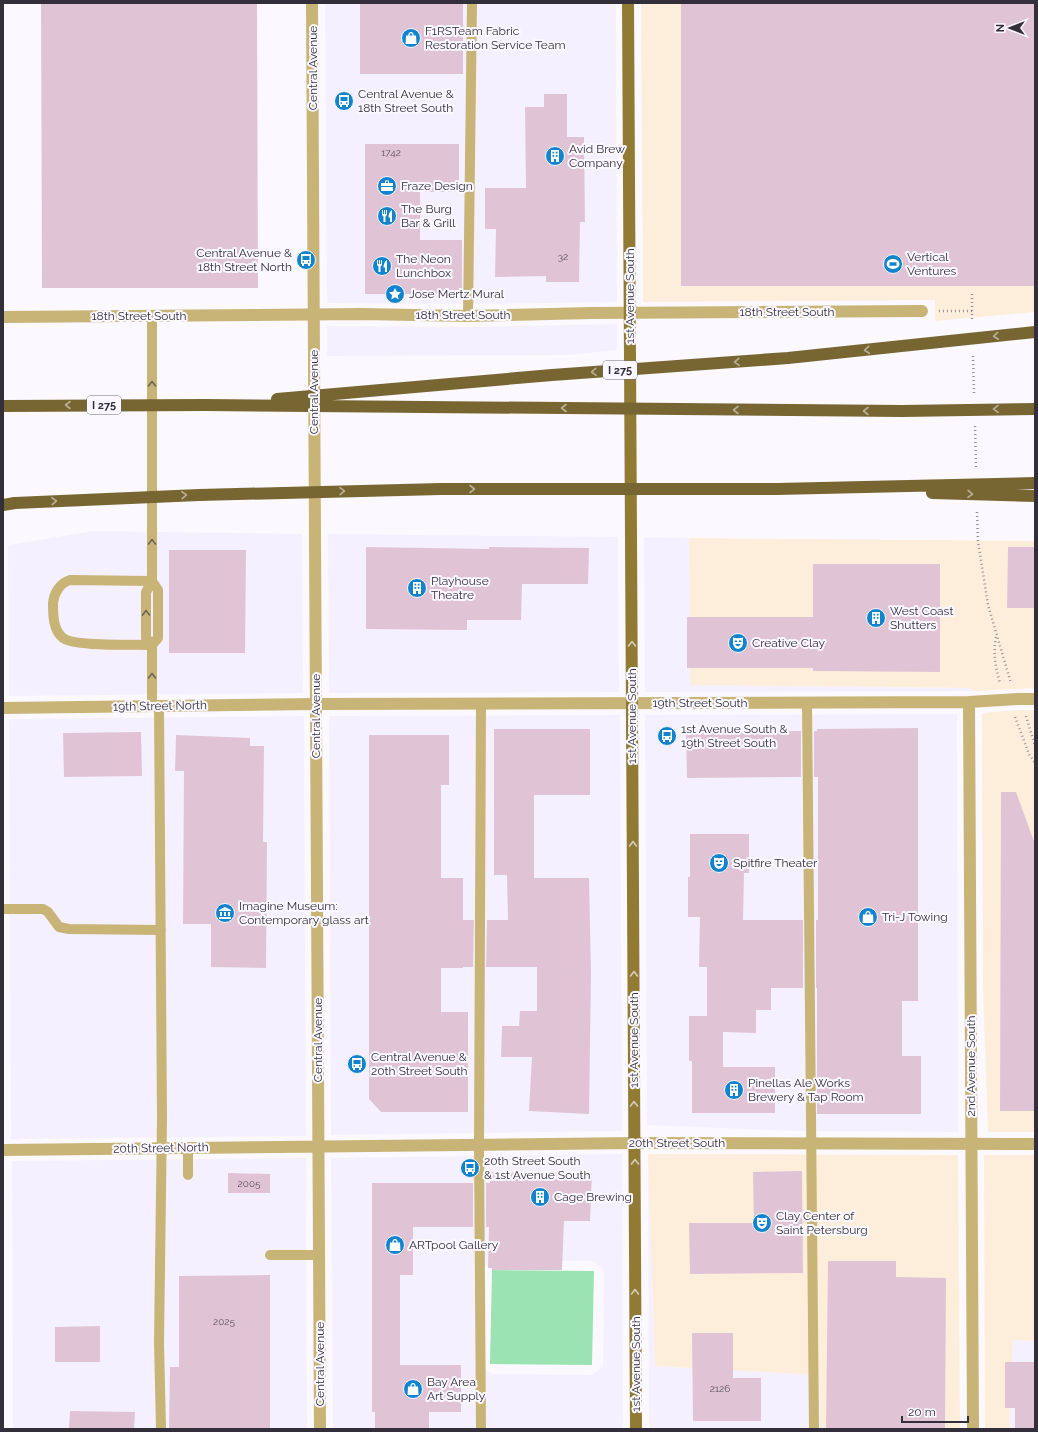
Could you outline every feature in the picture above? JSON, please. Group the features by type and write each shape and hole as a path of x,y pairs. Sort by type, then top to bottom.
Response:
{"highway":[{"name":"I 275","path":"3,406 205,405 552,375 788,358 1035,332"},
{"path":"205,405 902,411 1035,409"},
{"path":"3,505 199,495 441,489 777,489 1035,483"},
{"path":"777,489 1035,496"}],"main road":[{"name":"1st Avenue South","path":"628,3 636,1429"}],"street":[{"name":"Central Avenue","path":"312,3 320,1429"},
{"name":"18th Street South","path":"3,317 314,315 468,316 630,313 922,311"},
{"name":"19th Street South","path":"316,704 970,702 1018,698 1035,699"},
{"name":"2nd Avenue South","path":"970,702 972,1429"},
{"name":"19th Street North","path":"3,708 316,704"},
{"name":"20th Street South","path":"319,1147 634,1142 1035,1144"},
{"name":"20th Street North","path":"3,1150 319,1147"}],"lane":[{"path":"468,316 472,3"},
{"path":"152,316 152,581 158,590 158,638 152,644 91,644 64,639 57,631 53,616 53,601 58,589 64,582 70,580 152,581"},
{"path":"152,644 156,707 161,930 161,1429"},
{"path":"807,703 814,1429"},
{"path":"481,704 481,1429"},
{"path":"3,909 43,909 48,912 59,927 69,929 161,930"},
{"path":"188,1148 188,1175"},
{"path":"270,1255 319,1255"}],"path":[{"path":"922,311 972,311"},
{"path":"1000,682 994,655 996,636 1010,680"},
{"path":"1026,717 1035,746"},
{"path":"1017,722 1029,754 1035,763"}],"shaded area":[{"path":"325,3 616,3 617,302 468,304 327,303"},
{"path":"641,3 1035,3 1035,312 935,321 935,300 643,302"},
{"path":"617,324 617,350 570,355 327,356 327,326 468,327"},
{"path":"93,531 302,534 303,693 9,696 8,545"},
{"path":"328,534 618,537 619,692 329,693"},
{"path":"644,537 689,538 691,685 972,688 973,691 645,692"},
{"path":"689,538 1035,541 1035,688 973,691 972,688 690,685"},
{"path":"1035,710 1035,1132 988,1132 983,987 982,713"},
{"path":"957,714 958,1132 795,1131 647,1125 645,715"},
{"path":"620,715 622,1131 331,1135 329,716"},
{"path":"304,716 306,1136 11,1139 9,719"},
{"path":"622,1154 623,1429 333,1429 331,1158","holes":["492,1260 594,1261 604,1271 603,1366 592,1375 491,1374 479,1364 481,1270"]},
{"path":"648,1154 655,1366 819,1375 820,1429 649,1429"},
{"path":"648,1154 958,1155 960,1429 820,1429 819,1375 655,1366"},
{"path":"984,1155 1035,1155 1035,1341 1013,1340 1009,1429 985,1429"},
{"path":"306,1158 307,1429 13,1429 12,1161"},
{"path":"1013,1340 1035,1341 1035,1429 1009,1429"}],"green space":[{"path":"492,1270 594,1271 592,1365 490,1364"}],"building":[{"path":"41,3 257,3 258,288 42,288"},
{"name":"F1RSTeam Fabric Restoration Service Team","path":"360,3 463,3 463,74 360,74"},
{"path":"681,3 1035,3 1035,286 681,286"},
{"path":"544,94 567,94 567,137 584,137 585,222 580,222 579,282 546,282 546,276 495,277 496,229 485,229 485,188 526,188 525,107 544,107"},
{"path":"365,144 459,144 459,192 420,192 420,240 462,240 462,294 365,294"},
{"path":"366,547 489,549 489,547 589,548 588,584 522,584 521,620 467,620 467,630 366,629"},
{"path":"1008,547 1035,547 1035,608 1007,608"},
{"path":"169,550 246,550 245,653 169,653"},
{"name":"West Coast Shutters","path":"813,564 940,564 940,672 813,671 813,668 687,668 687,617 813,617"},
{"name":"Tri-J Towing","path":"918,728 918,1001 902,1001 902,1056 921,1056 921,1114 817,1114 816,920 818,920 818,777 814,777 814,731 817,731 817,729"},
{"path":"494,729 590,729 590,795 534,795 534,878 589,878 591,973 589,1114 529,1111 532,1057 501,1057 502,1026 519,1026 520,1011 537,1011 537,967 486,967 487,920 508,920 507,875 494,875"},
{"path":"801,731 801,777 687,778 686,732"},
{"path":"141,732 142,776 64,777 63,733"},
{"path":"176,735 250,738 250,746 264,746 263,842 267,842 266,968 211,967 211,924 183,924 184,771 175,771"},
{"path":"369,735 449,735 449,785 441,785 441,878 463,878 463,920 474,920 473,967 441,968 441,1012 468,1012 468,1112 381,1112 369,1099"},
{"path":"1001,792 1016,792 1035,844 1035,1111 1000,1111"},
{"path":"690,834 749,834 749,873 744,873 743,920 803,920 803,988 771,988 771,1010 756,1010 756,1033 723,1032 723,1067 775,1067 775,1113 692,1113 692,1061 689,1061 689,1016 707,1016 707,967 699,967 700,917 688,917"},
{"name":"Clay Center of Saint Petersburg","path":"802,1171 803,1273 690,1274 689,1223 754,1223 753,1172"},
{"name":"Cage Brewing","path":"490,1172 592,1173 590,1221 564,1221 562,1270 492,1270 492,1268 488,1268 489,1227 486,1227 486,1183 490,1183"},
{"path":"228,1173 270,1174 270,1193 228,1193"},
{"path":"372,1183 473,1183 473,1227 413,1227 413,1275 400,1275 400,1365 461,1365 461,1412 429,1412 429,1429 375,1429 375,1412 372,1412"},
{"path":"828,1261 896,1261 896,1277 946,1278 945,1429 826,1429"},
{"path":"270,1275 270,1429 169,1429 170,1367 179,1367 179,1276"},
{"path":"100,1326 100,1362 55,1362 55,1327"},
{"path":"692,1333 733,1333 733,1378 761,1378 761,1421 693,1421"},
{"path":"1005,1362 1035,1362 1035,1429 1015,1429 1015,1408 1005,1408"},
{"path":"70,1411 135,1412 134,1429 69,1429"}],"place":[{"name":"F1RSTeam Fabric Restoration Service Team","path":"411,38"},
{"name":"Central Avenue & 18th Street South","path":"344,101"},
{"name":"Avid Brew Company","path":"555,156"},
{"name":"Fraze Design","path":"387,186"},
{"name":"The Burg Bar & Grill","path":"387,216"},
{"name":"Central Avenue & 18th Street North","path":"306,260"},
{"name":"Vertical Ventures","path":"893,264"},
{"name":"The Neon Lunchbox","path":"382,266"},
{"name":"Jose Mertz Mural","path":"395,294"},
{"name":"Playhouse Theatre","path":"417,588"},
{"name":"West Coast Shutters","path":"876,618"},
{"name":"Creative Clay","path":"738,643"},
{"name":"1st Avenue South & 19th Street South","path":"667,736"},
{"name":"Spitfire Theater","path":"719,863"},
{"name":"Imagine Museum: Contemporary glass art","path":"225,913"},
{"name":"Tri-J Towing","path":"868,917"},
{"name":"Central Avenue & 20th Street South","path":"357,1064"},
{"name":"Pinellas Ale Works Brewery & Tap Room","path":"734,1090"},
{"name":"20th Street South & 1st Avenue South","path":"470,1168"},
{"name":"Cage Brewing","path":"540,1197"},
{"name":"Clay Center of Saint Petersburg","path":"762,1223"},
{"name":"ARTpool Gallery","path":"395,1245"},
{"name":"Bay Area Art Supply","path":"413,1389"}]}
